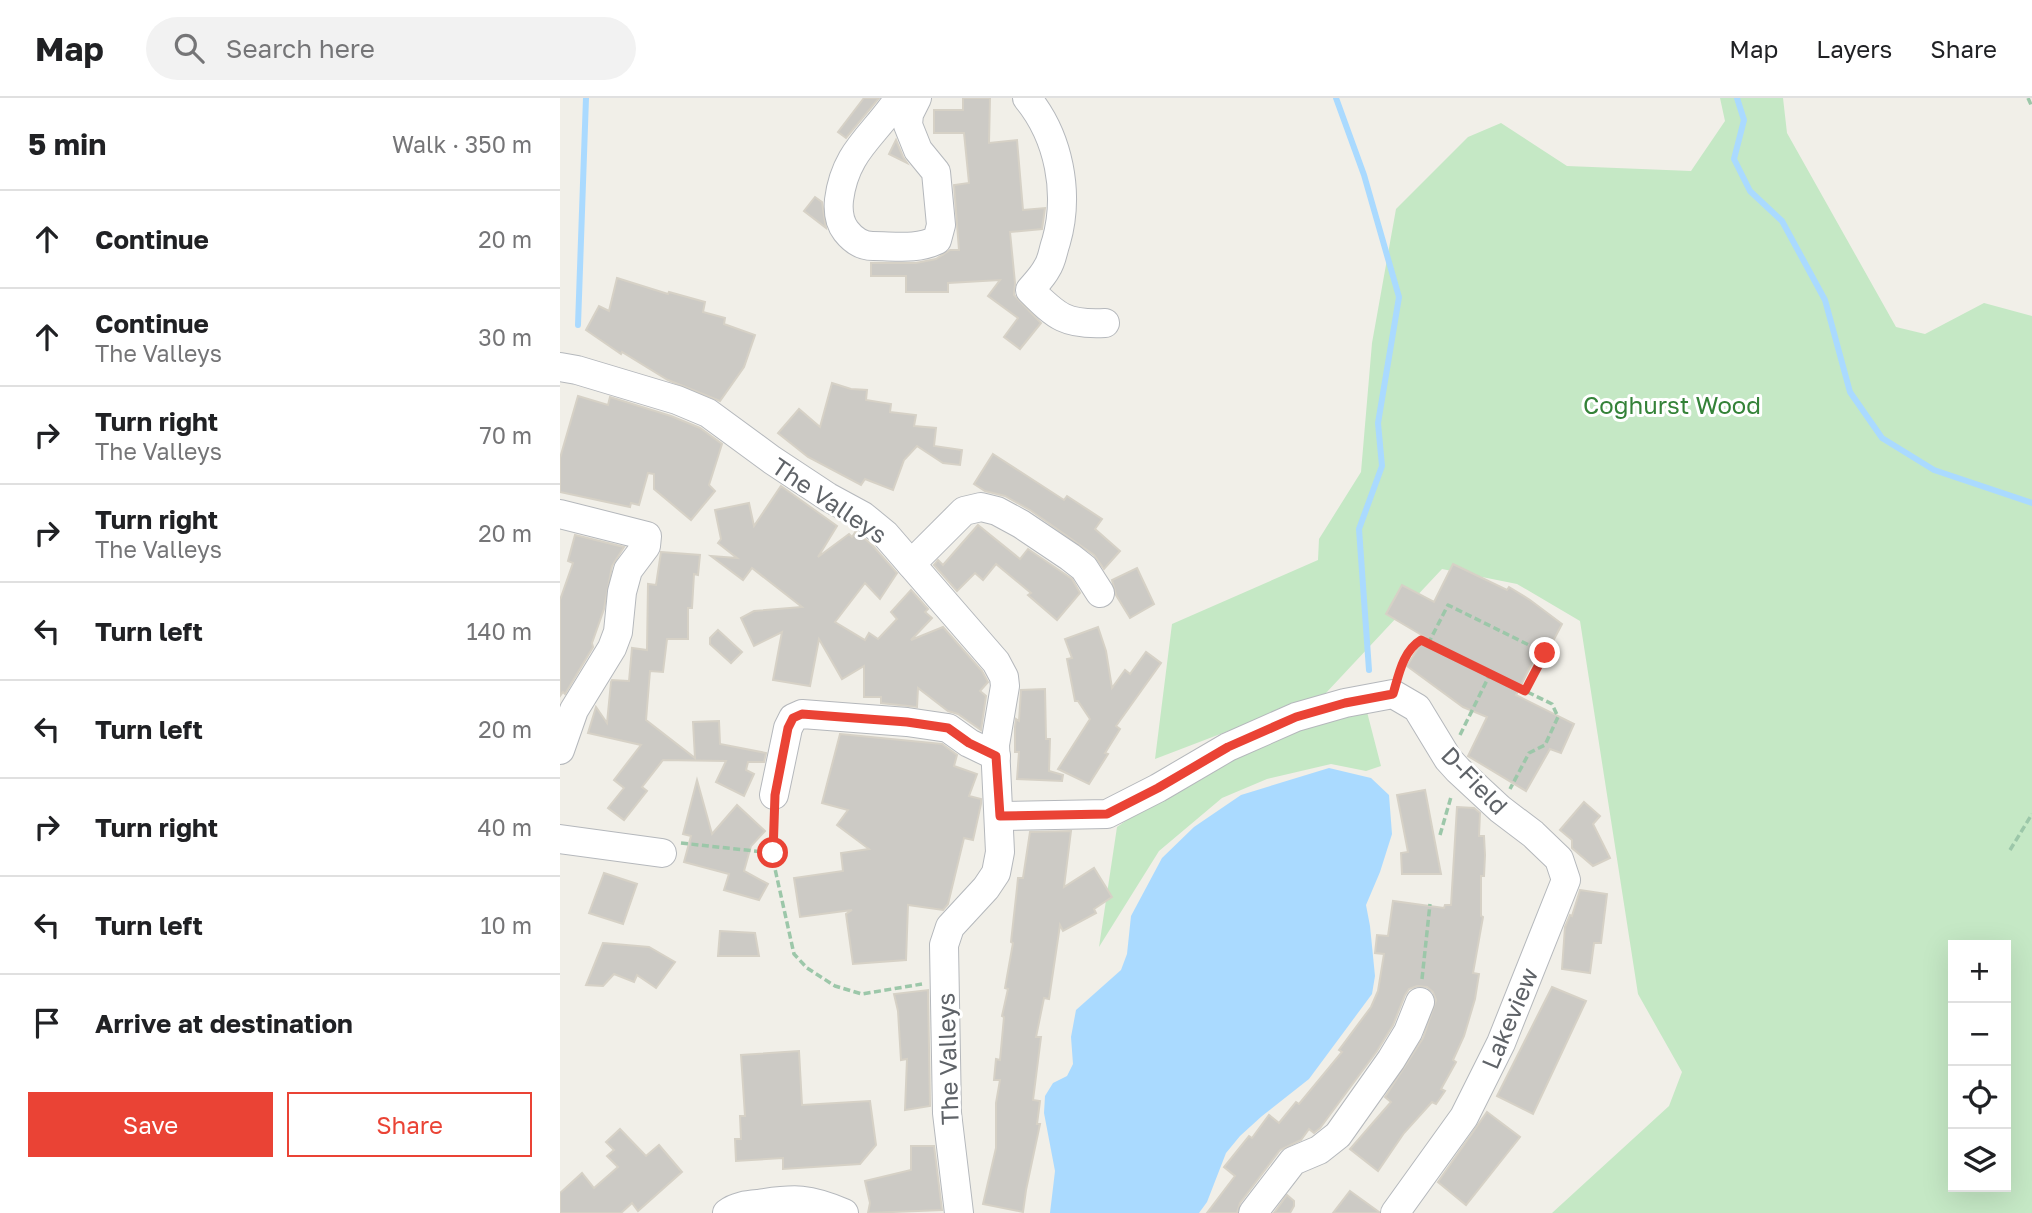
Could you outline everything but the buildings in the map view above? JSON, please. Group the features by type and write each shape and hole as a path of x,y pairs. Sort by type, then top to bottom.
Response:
{"street":[{"path":"899,98 861,144 846,167 840,191 841,225 851,238 865,246 924,247 937,240 941,225 936,172 918,150 908,125 909,114 917,98"},
{"path":"1027,98 1042,117 1057,154 1062,190 1061,224 1048,267 1030,289 1050,310 1078,324 1105,323"},
{"name":"The Valleys","path":"569,368 677,400 708,413 828,498 863,516 886,534 996,662 1004,677 995,745 1000,816 1000,852 996,873 986,888 950,927 944,946 947,1113 959,1213"},
{"path":"911,564 964,511 981,507 997,511 1021,524 1070,556 1084,568 1100,593"},
{"path":"560,514 647,536 646,546 628,570 622,592 618,632 612,648 574,709 560,750"},
{"path":"1000,816 1107,814 1228,747 1296,717 1345,703 1393,694"},
{"name":"D-Field","path":"1393,694 1417,708 1453,764 1500,809 1533,834"},
{"path":"775,795 788,728 793,718 802,714 948,728 969,743 996,756"},
{"name":"Lakeview","path":"1400,1205 1464,1117 1501,1043 1566,880 1559,859 1533,834"},
{"path":"560,839 662,853"},
{"path":"1253,1213 1293,1161 1319,1150 1338,1135 1408,1032 1420,1002"},
{"path":"727,1213 736,1208 793,1198 829,1206 844,1213"}],"path":[{"path":"2028,98 2032,107"},
{"path":"1428,644 1448,605 1545,653 1525,691"},
{"path":"1393,694 1404,659 1421,640 1552,704 1558,717 1545,745 1528,753 1500,809"},
{"path":"1440,835 1453,764 1490,674"},
{"path":"775,795 773,860 794,954 807,968 835,986 862,994 944,981"},
{"path":"2010,850 2032,814"},
{"path":"662,853 675,843 685,843 773,853"},
{"path":"1420,1002 1430,904"}],"green space":[{"name":"Coghurst Wood","path":"1720,98 1783,98 1787,133 1896,327 1925,334 1984,303 2032,316 2032,1213 1552,1213 1669,1106 1682,1072 1638,994 1580,621 1517,584 1442,569 1325,694 1155,759 1172,624 1318,560 1319,539 1361,472 1372,343 1396,209 1468,137 1501,123 1567,166 1691,171 1725,121"},
{"path":"1366,708 1381,766 1366,771 1331,764 1267,779 1222,798 1159,851 1099,947 1117,827 1248,735"}],"water":[{"path":"1329,768 1371,778 1389,795 1392,834 1366,905 1375,976 1372,994 1309,1079 1262,1116 1226,1153 1207,1202 1199,1213 1050,1213 1055,1171 1044,1113 1045,1096 1053,1083 1067,1076 1073,1064 1071,1037 1076,1010 1121,970 1127,954 1131,916 1162,858 1194,827 1241,795"}],"waterway":[{"path":"578,325 586,98"},
{"path":"1336,98 1364,175 1399,297 1378,423 1382,466 1359,529 1369,670"},
{"path":"1737,98 1744,120 1734,159 1750,191 1782,221 1825,300 1850,392 1882,438 1934,470 2032,503"}],"route":[{"path":"773,853 775,795 788,728 793,718 802,714 948,728 969,743 996,756 1000,816 1107,814 1228,747 1296,717 1345,703 1393,694 1404,659 1421,640 1525,691 1545,653"}]}
